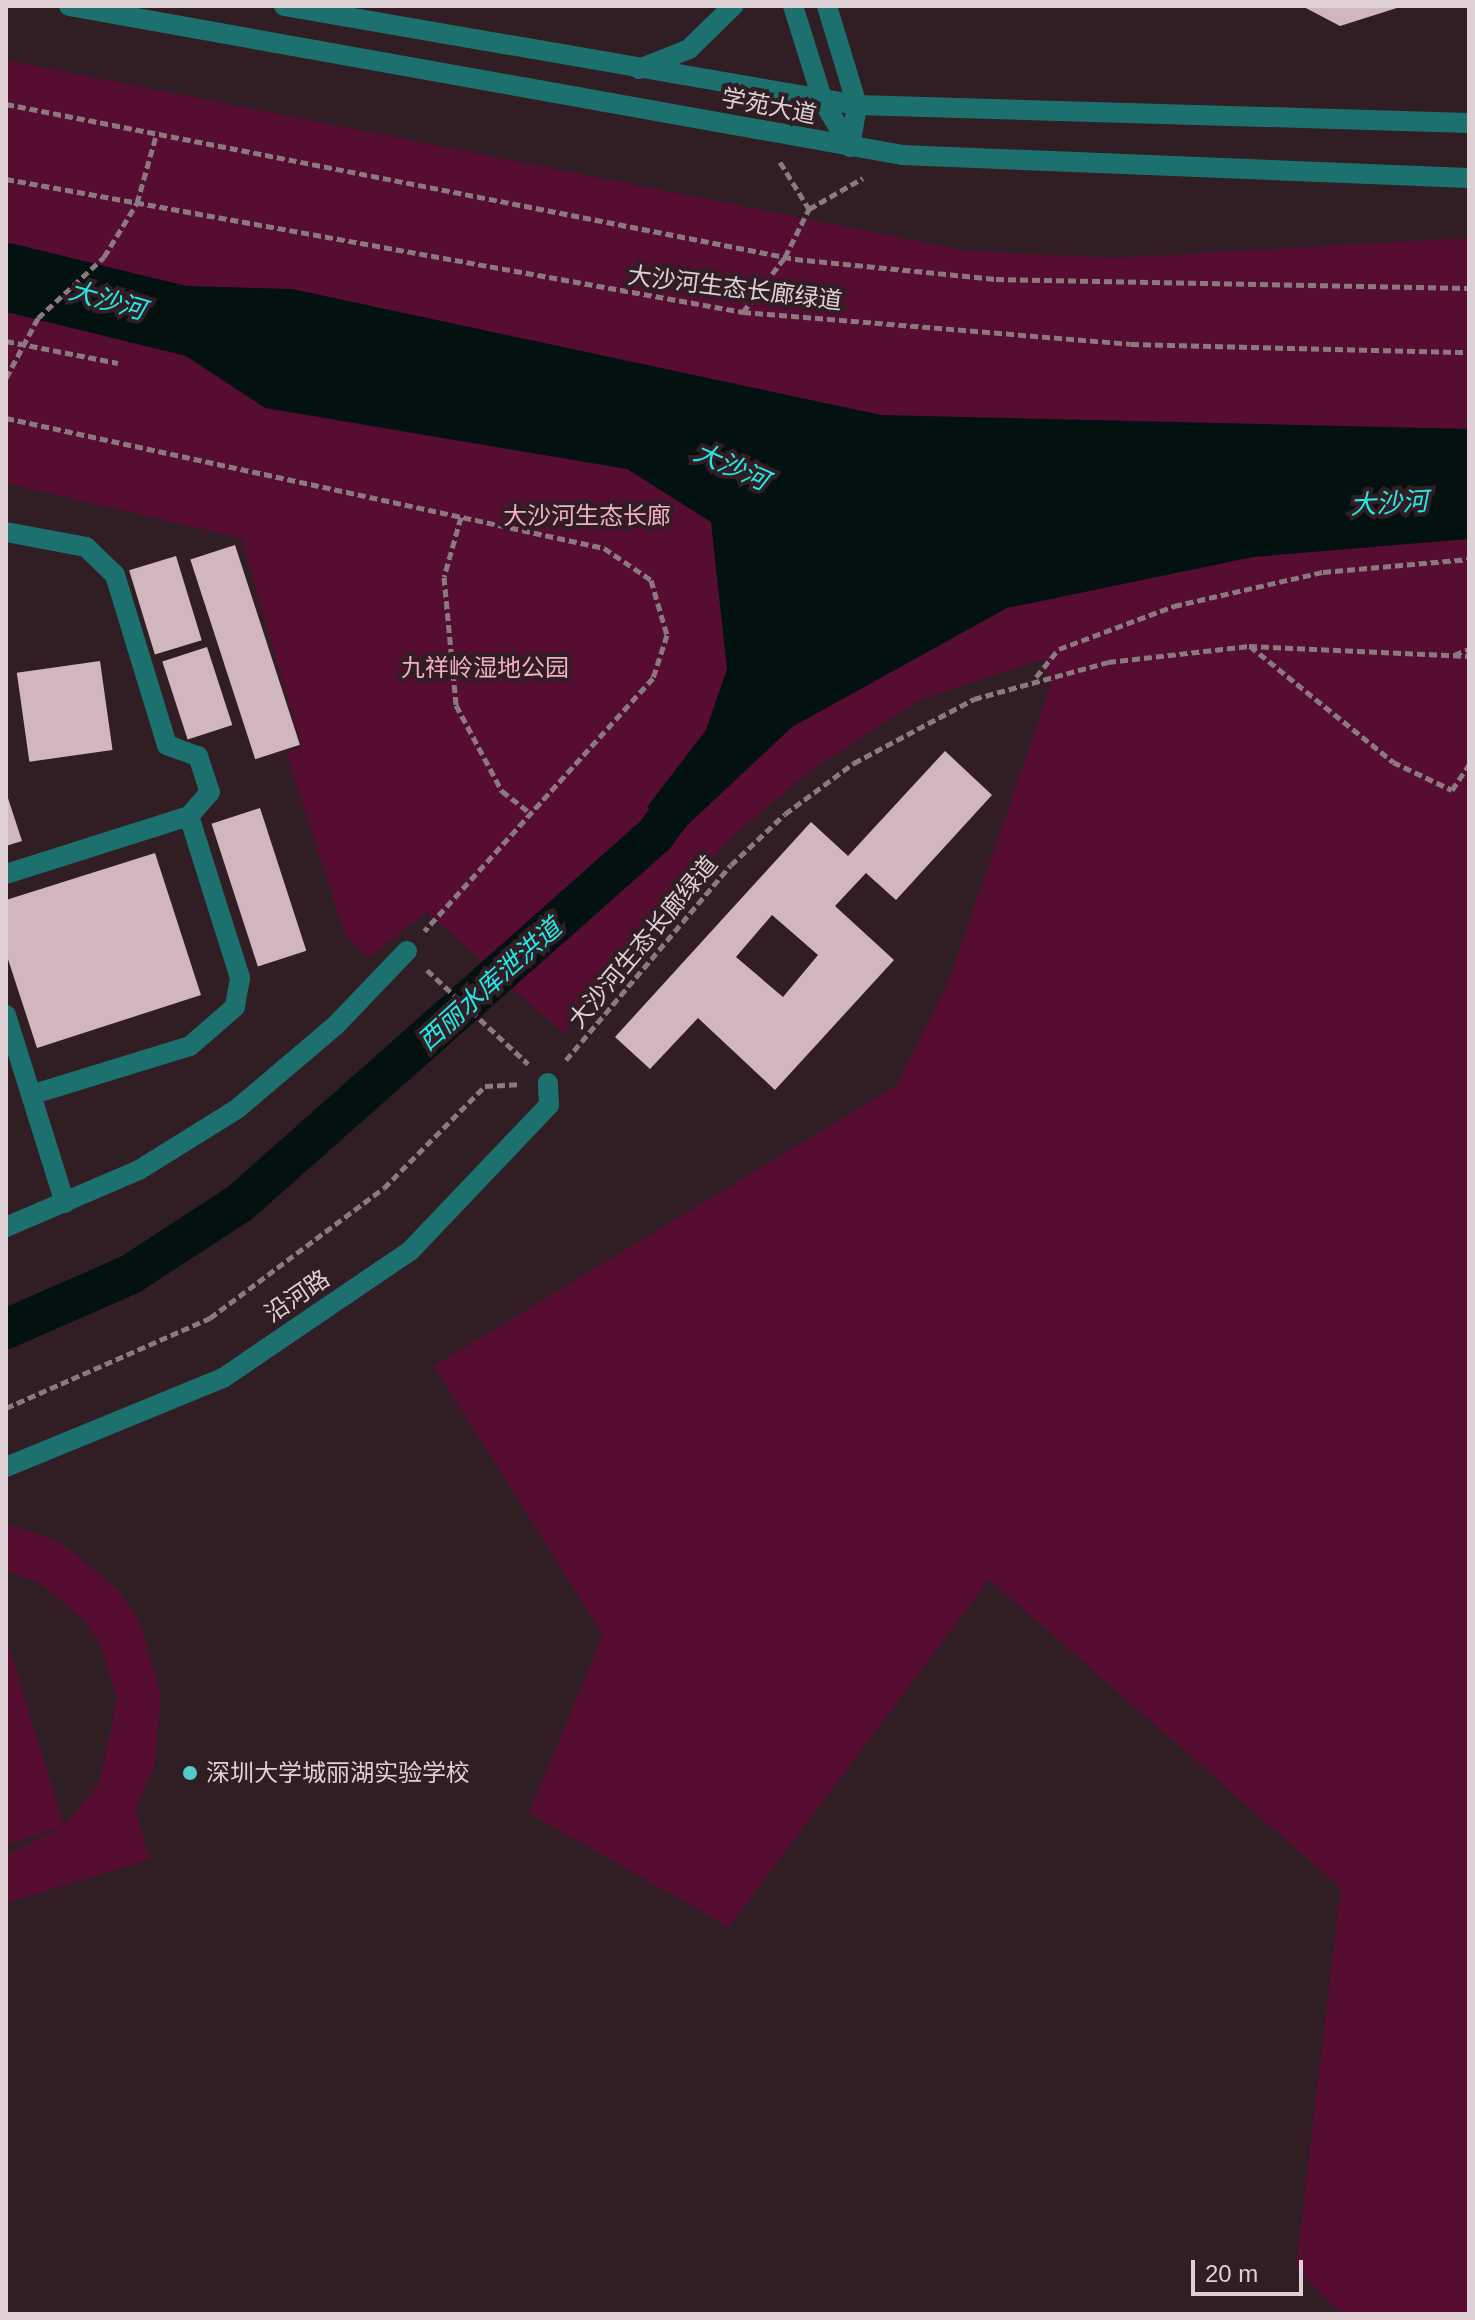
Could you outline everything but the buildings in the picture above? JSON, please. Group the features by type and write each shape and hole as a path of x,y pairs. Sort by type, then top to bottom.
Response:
{"street":[{"name":"学苑大道","path":"69,6 902,155 1469,178"},
{"name":"学苑大道","path":"284,6 636,70 857,105 1469,123"},
{"path":"636,70 689,49 733,6"},
{"path":"793,6 823,101 850,147"},
{"path":"827,6 857,105 850,147"},
{"path":"6,532 86,547 115,575 167,745 198,756 210,792 189,816 6,874"},
{"path":"31,1095 190,1046 235,1007 240,978 189,816"},
{"path":"6,1227 139,1170 237,1109 412,956"},
{"path":"6,1015 65,1203"},
{"name":"沿河路","path":"6,1467 223,1378 411,1250 549,1105 548,1083"}],"path":[{"path":"6,104 156,136 785,257 996,279 1469,288"},
{"path":"761,130 809,209"},
{"path":"6,378 38,318 104,257 137,203 156,136"},
{"path":"743,312 785,257 809,209 902,155"},
{"name":"大沙河生态长廊绿道","path":"6,179 743,312 1131,344 1469,352"},
{"path":"6,341 118,363"},
{"path":"6,418 615,551 651,580 665,611 666,646 653,678 531,814 412,956 548,1083"},
{"path":"461,517 444,577 456,705 502,791 531,814"},
{"name":"大沙河生态长廊绿道","path":"548,1083 731,865 785,814 910,731 1035,678 1059,649 1174,606 1323,572 1469,559"},
{"path":"1035,678 1249,646 1469,656"},
{"path":"1249,646 1393,762 1452,790 1469,765"},
{"path":"1450,657 1469,649"},
{"path":"6,1408 210,1318 384,1188 485,1086 548,1083"}],"green space":[{"path":"6,60 967,251 1117,258 1469,238 1469,2314 1342,2314 1296,2268 1341,1888 989,1579 729,1927 529,1813 603,1635 434,1366 896,1086 949,981 1050,687 1044,659 921,699 811,770 728,840 563,1033 427,912 369,957 346,936 286,753 302,747 241,538 6,483"},
{"path":"6,1524 60,1542 118,1590 139,1621 161,1694 154,1768 135,1810 150,1859 6,1903 6,1856 61,1828 6,1844 6,1638 64,1826 100,1782 117,1698 100,1643 83,1619 39,1583 6,1570"}],"water":[{"path":"187,286 292,289 881,415 1469,429 1469,539 1253,557 1007,608 792,727 679,833 647,807 706,730 727,669 711,522 627,469 265,408 163,341 168,297"}],"waterway":[{"name":"大沙河","path":"6,277 257,338"},
{"name":"西丽水库泄洪道","path":"6,1329 131,1274 240,1203 655,835 697,778"}],"place":[{"name":"深圳大学城丽湖实验学校","path":"190,1773"}],"park label":[{"name":"大沙河生态长廊","path":"587,516"},
{"name":"九祥岭湿地公园","path":"485,668"}]}
